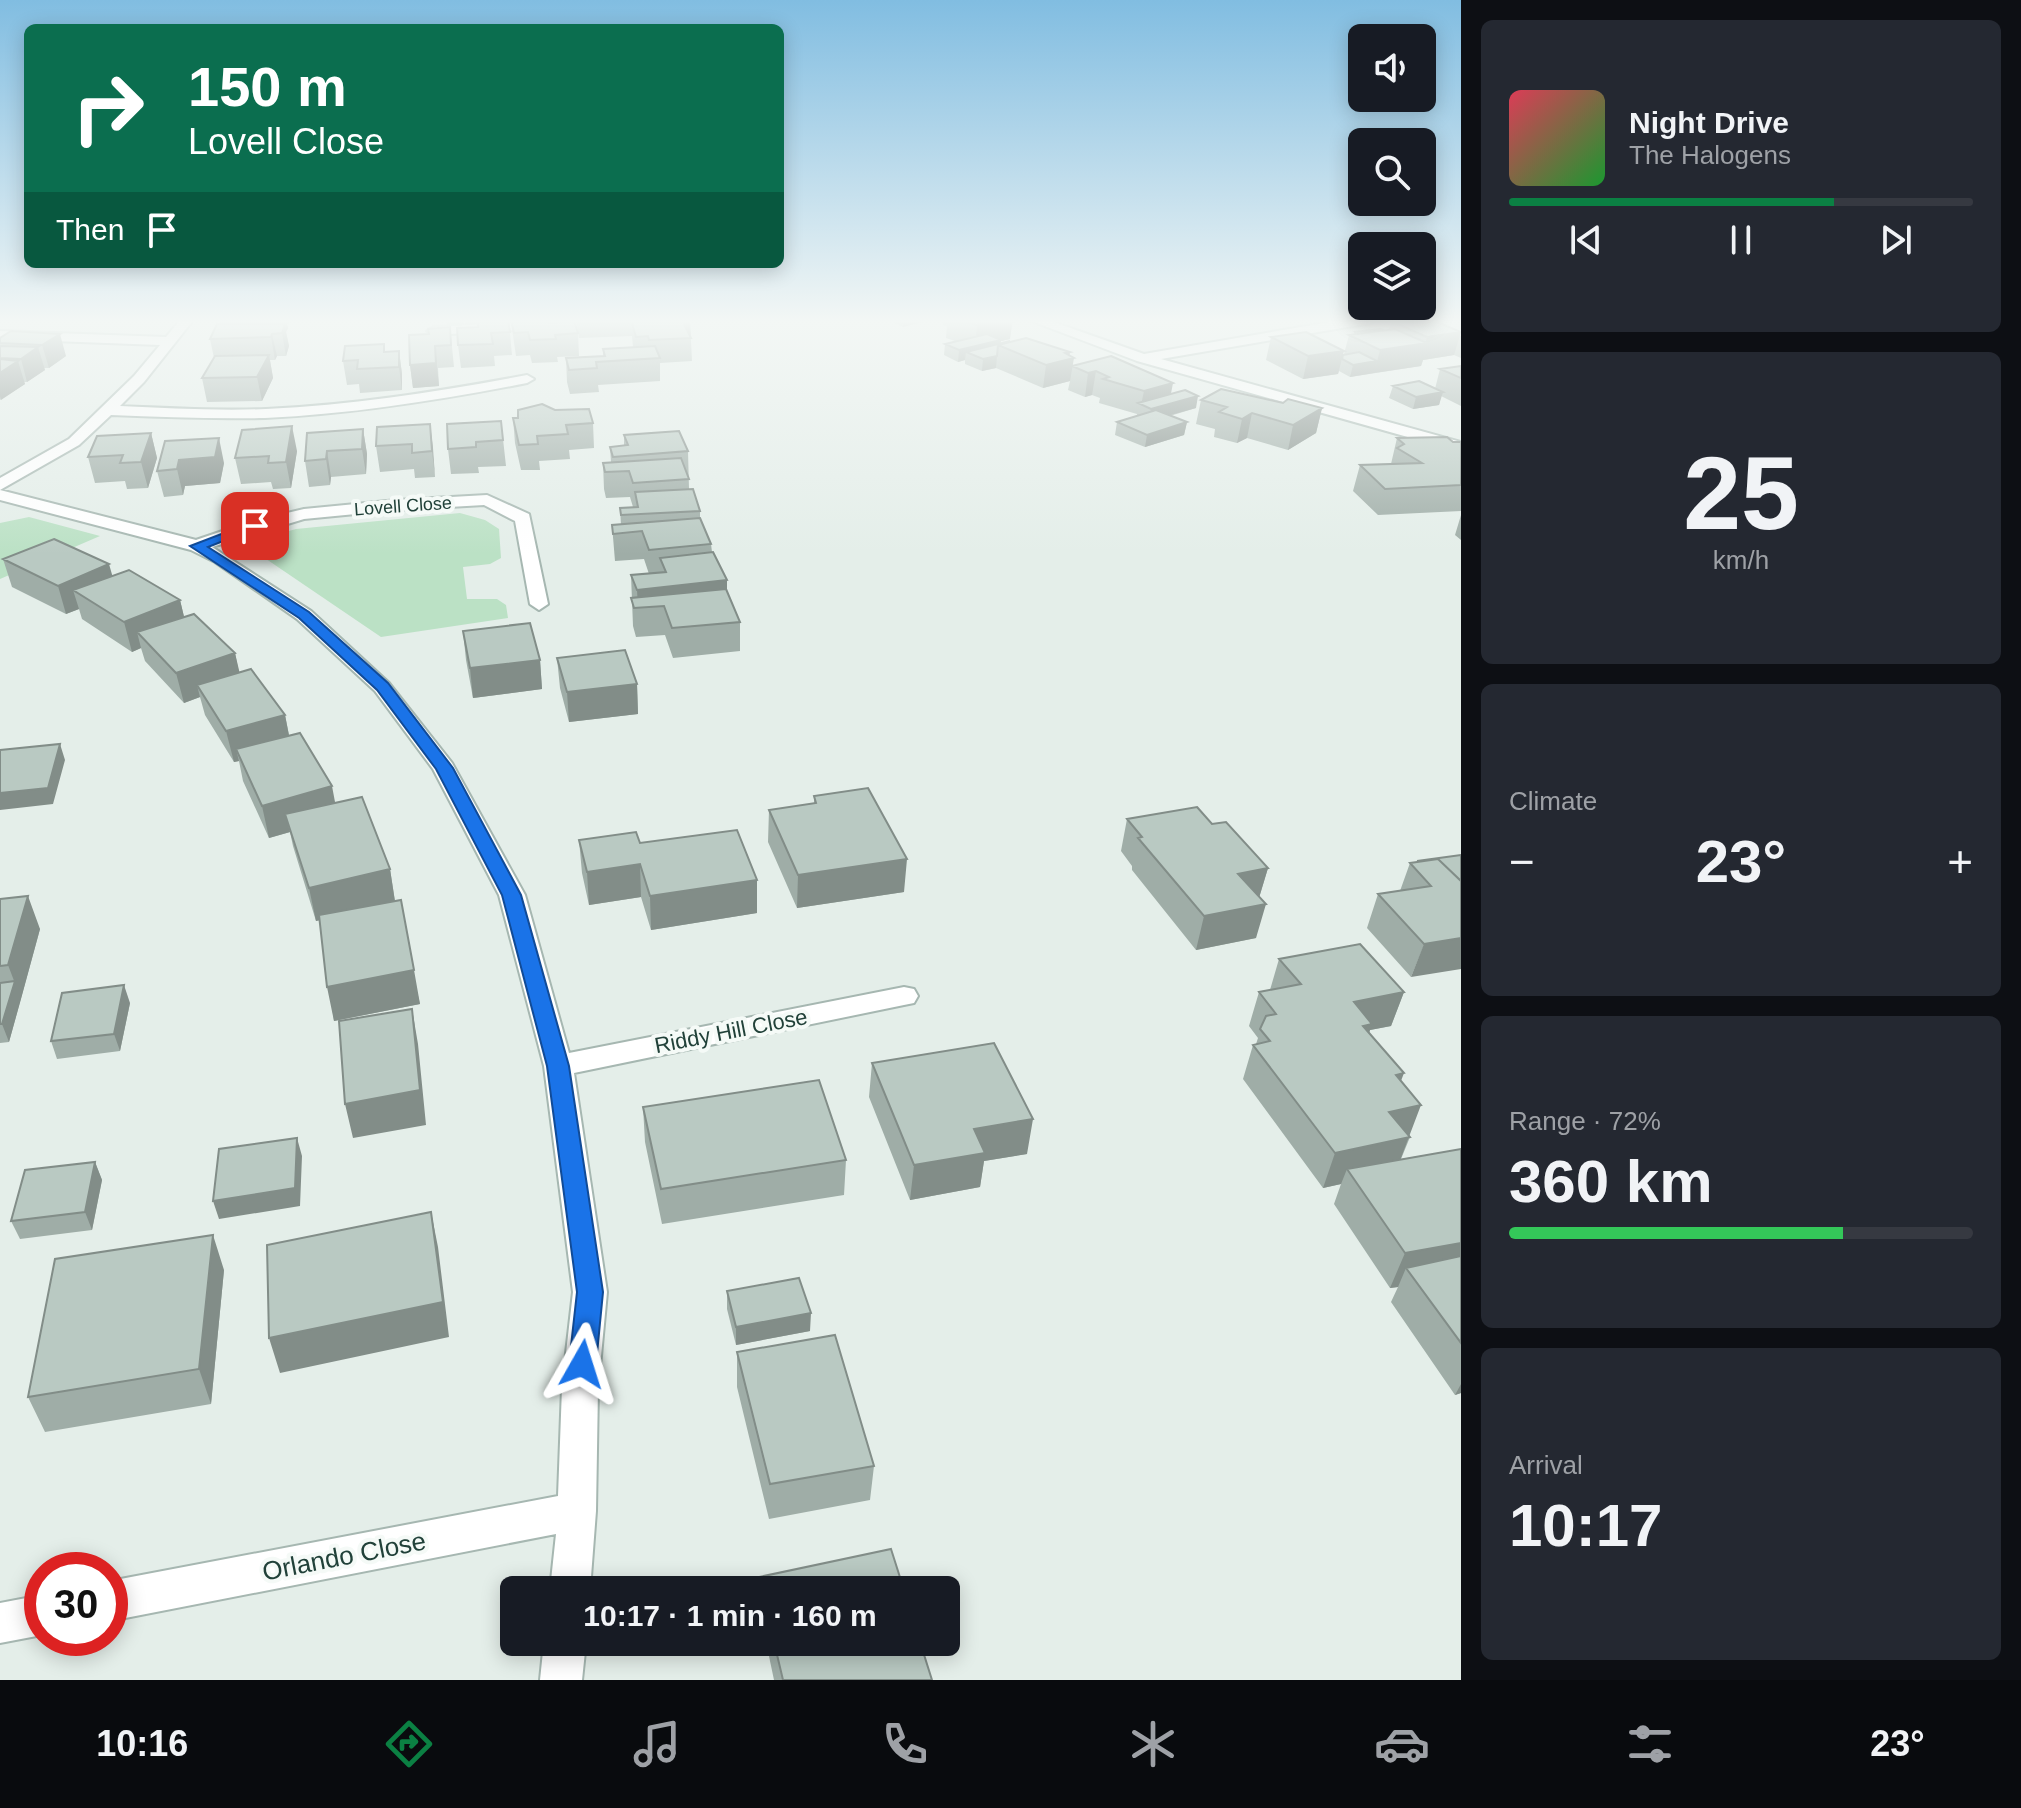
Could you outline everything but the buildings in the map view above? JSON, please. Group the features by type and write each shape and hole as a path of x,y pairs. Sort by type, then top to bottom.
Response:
{"street":[{"path":"0,485 74,442 119,397"},
{"path":"108,410 266,413 382,404 420,397"},
{"path":"1283,397 1461,447"},
{"path":"0,495 197,546 221,558 304,615 382,687 444,768 512,895 558,1066 590,1292 580,1388 577,1511 571,1576"},
{"name":"Lovell Close","path":"197,546 255,526 304,514 487,500 523,518 539,604"},
{"name":"Riddy Hill Close","path":"558,1066 904,996"},
{"name":"Orlando Close","path":"128,1598 577,1511"},
{"path":"0,1623 24,1618"},
{"path":"561,1680 564,1656"}],"green space":[{"path":"460,513 485,520 499,529 501,558 490,564 463,567 467,599 497,599 506,605 508,618 381,637 253,550 264,538 296,529"},
{"path":"29,517 100,536 0,579 0,523"}],"route":[{"path":"255,526 197,546 221,558 304,615 382,687 444,768 512,895 558,1066 590,1292 582,1364"}]}
